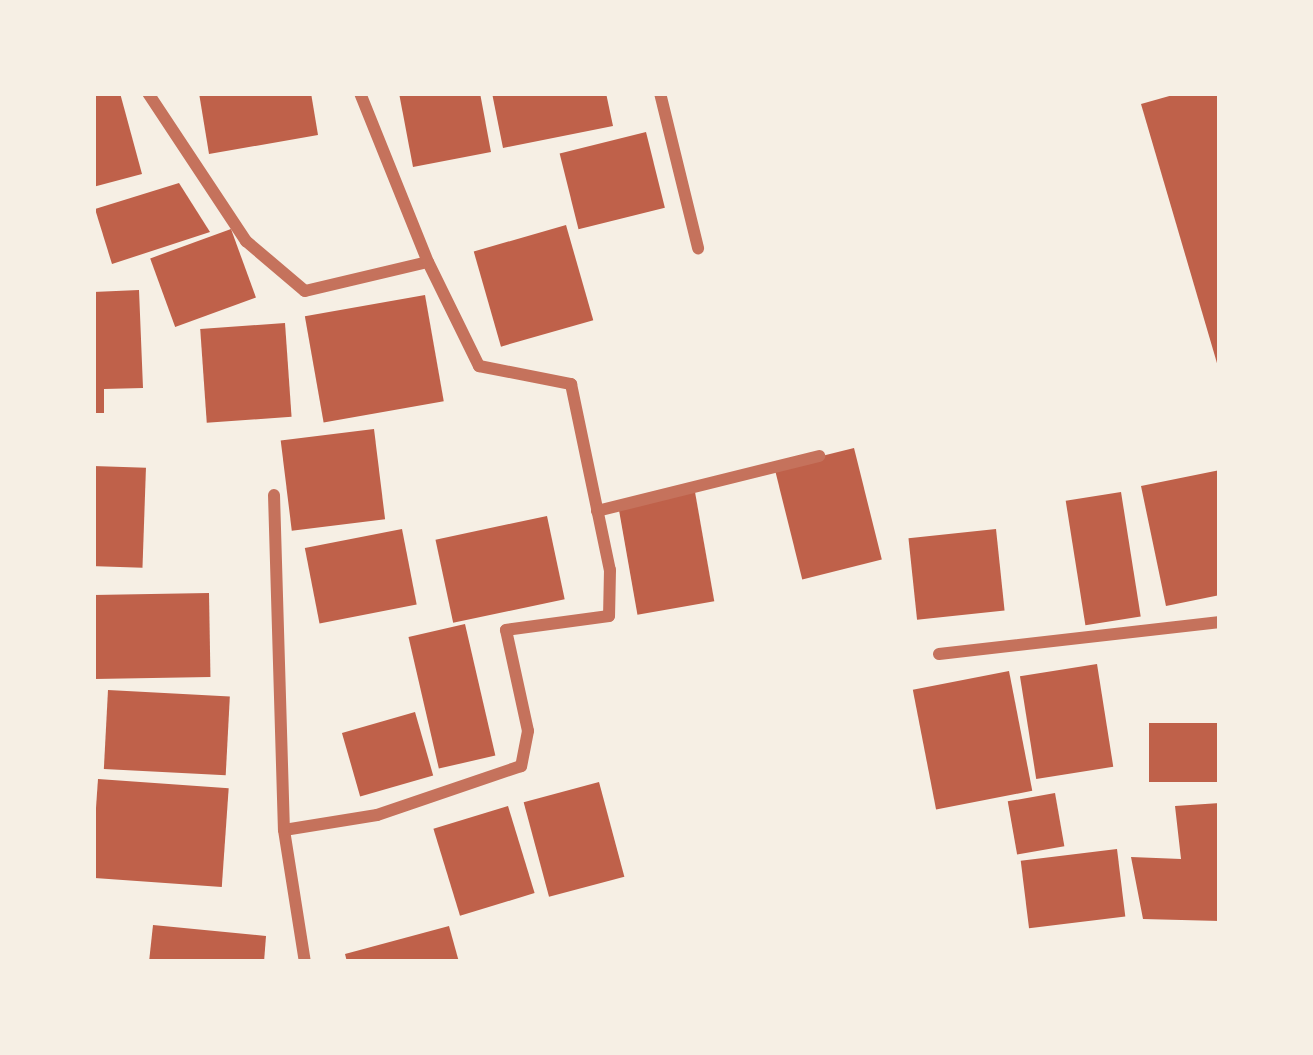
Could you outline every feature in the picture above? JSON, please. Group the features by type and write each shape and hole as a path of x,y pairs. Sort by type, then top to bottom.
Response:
{"street":[{"path":"148,93 246,242 305,290 428,262"},
{"path":"284,830 377,815 521,766 528,731 506,630 609,616 610,571 571,384 479,366 428,262 359,93"},
{"path":"660,93 698,248"},
{"path":"597,511 819,456"},
{"path":"274,495 284,830 305,962"},
{"path":"939,654 1220,622"}],"building":[{"path":"93,93 120,93 142,174 93,187"},
{"path":"199,93 311,93 318,135 209,154"},
{"path":"399,93 480,93 491,152 413,167"},
{"path":"492,93 606,93 613,126 503,148"},
{"path":"1180,93 1220,93 1219,370 1141,104"},
{"path":"646,132 665,208 579,229 560,154"},
{"path":"179,183 210,232 112,264 95,209"},
{"path":"566,225 593,320 501,347 474,251"},
{"path":"231,229 256,298 175,327 150,258"},
{"path":"139,290 143,388 104,389 104,413 93,413 93,292"},
{"path":"425,295 444,401 324,423 305,316"},
{"path":"285,323 292,417 207,423 200,329"},
{"path":"374,429 385,519 292,531 281,440"},
{"path":"854,448 882,560 802,579 774,468"},
{"path":"93,466 146,468 142,568 93,566"},
{"path":"1220,470 1220,595 1166,606 1141,486"},
{"path":"695,492 714,601 637,615 618,506"},
{"path":"1121,492 1141,616 1085,625 1066,501"},
{"path":"547,516 565,599 453,623 435,540"},
{"path":"402,529 417,605 320,623 305,548"},
{"path":"996,529 1005,611 917,620 908,538"},
{"path":"209,593 210,677 94,679 93,595"},
{"path":"465,624 495,756 439,769 408,637"},
{"path":"1097,664 1113,767 1036,779 1020,676"},
{"path":"1009,671 1032,791 936,809 913,690"},
{"path":"108,690 230,696 226,775 104,769"},
{"path":"415,712 433,775 360,796 342,733"},
{"path":"1149,723 1220,723 1220,782 1149,782"},
{"path":"98,779 229,788 222,887 93,878"},
{"path":"599,782 624,877 549,897 524,802"},
{"path":"1055,793 1064,846 1017,855 1008,801"},
{"path":"1220,803 1220,921 1143,919 1131,857 1181,859 1175,806"},
{"path":"508,806 535,893 460,916 433,829"},
{"path":"1117,849 1125,916 1029,928 1021,861"},
{"path":"153,925 266,936 264,962 149,962"},
{"path":"449,926 459,962 347,962 345,954"}]}
